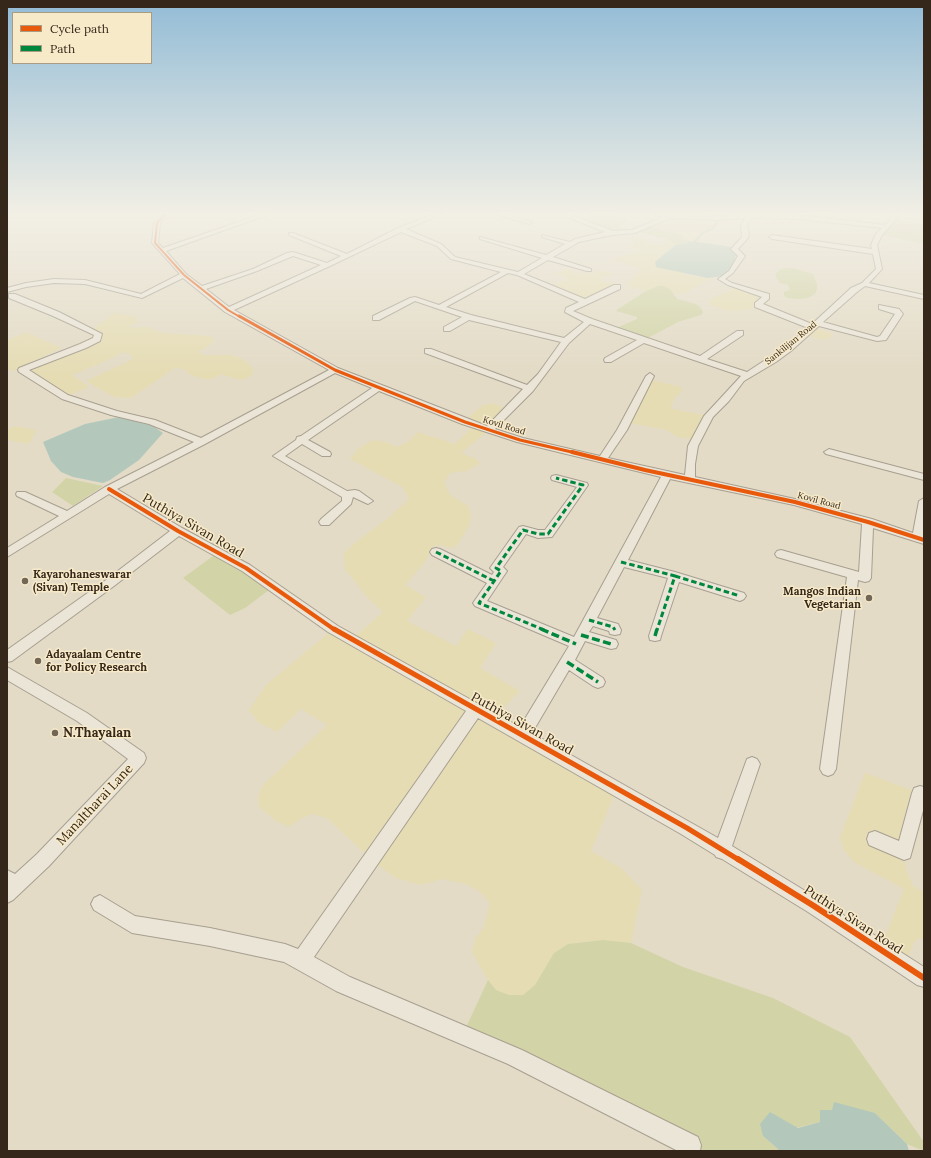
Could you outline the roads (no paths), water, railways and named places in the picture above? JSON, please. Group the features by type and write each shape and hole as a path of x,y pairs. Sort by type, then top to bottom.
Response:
{"street":[{"name":"Kovil Road","path":"176,266 184,275 228,310 335,370 489,430 520,440 602,460 795,502 868,522 921,539"},
{"path":"202,288 264,266"},
{"path":"10,293 26,285 54,281 85,282 142,296 184,275 228,310 326,266"},
{"path":"483,266 519,274 583,301 583,303"},
{"path":"519,274 532,266"},
{"path":"575,266 589,270"},
{"path":"735,266 731,272 724,276 721,280 766,296 765,299 758,305 815,325 877,339 884,338 899,314 896,311 882,307"},
{"name":"Sankilijan Road","path":"690,480 690,464 693,446 696,440 709,416 726,399 741,379 773,360 854,290 864,284 878,269 878,266"},
{"path":"440,307 505,272"},
{"path":"864,284 924,297"},
{"path":"617,287 569,310 569,312 589,321 747,375"},
{"path":"10,293 98,334 97,339 83,346 22,370 64,397 114,413 152,422 202,442"},
{"path":"376,318 410,300 420,300 468,317 566,341"},
{"path":"448,329 468,317"},
{"path":"489,430 530,389 566,341 589,321"},
{"path":"701,359 740,333"},
{"path":"608,360 634,344 644,340"},
{"path":"428,351 530,389"},
{"path":"7,553 109,489 202,442 335,370"},
{"path":"602,460 622,430 650,376"},
{"path":"368,502 355,493 346,495 278,458 279,454 300,439 379,387"},
{"path":"300,439 326,454"},
{"path":"829,452 924,477"},
{"path":"522,736 567,662 667,475"},
{"path":"556,478 583,485 548,534 538,534 523,530 496,568 501,571 480,603 579,640 611,644"},
{"name":"Puthiya Sivan Road","path":"109,489 178,531 246,568 333,629 687,828 722,851 814,906 924,978"},
{"path":"21,494 67,515"},
{"path":"325,522 347,502 348,498 346,495"},
{"path":"921,539 924,501"},
{"path":"781,554 865,578 868,522"},
{"path":"7,657 110,583 178,531"},
{"path":"436,552 494,581"},
{"path":"621,562 675,576 740,596"},
{"path":"828,769 853,575"},
{"path":"655,636 675,576"},
{"path":"590,620 613,627 615,630"},
{"path":"567,662 598,682"},
{"name":"Manaltharai Lane","path":"7,673 82,717 139,758 47,855 10,886"},
{"path":"301,960 475,710"},
{"path":"722,851 752,764"},
{"path":"875,839 904,852 920,792 924,794"},
{"path":"100,904 132,924 210,937 285,954 301,960 343,984 516,1057 690,1145 689,1151"}],"place":[{"name":"Kayarohaneswarar (Sivan) Temple","path":"25,581"},
{"name":"Mangos Indian Vegetarian","path":"869,598"},
{"name":"Adayaalam Centre for Policy Research","path":"38,661"},
{"name":"N.Thayalan","path":"55,733"}]}
